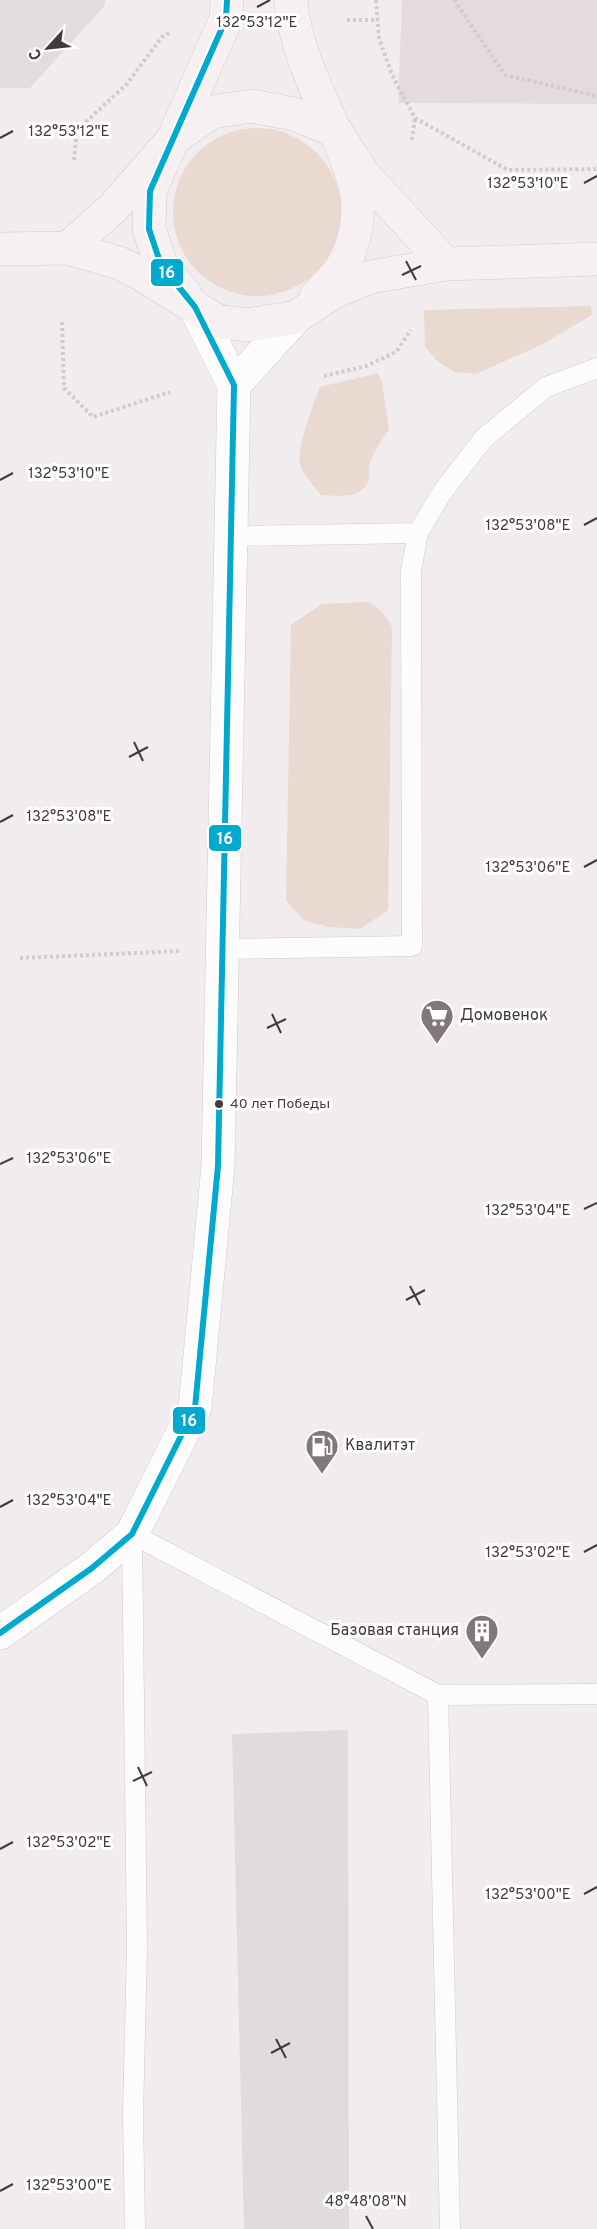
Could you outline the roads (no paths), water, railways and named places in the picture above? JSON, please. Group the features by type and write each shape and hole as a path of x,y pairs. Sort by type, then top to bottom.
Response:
{"main road":[{"path":"195,307 161,265 149,229 150,191 226,20 227,0"},
{"path":"291,0 293,20 310,70 336,131 356,192 356,229 343,266 296,317"},
{"path":"68,248 114,207 173,138 212,112 252,106 294,114 336,131 363,174 446,264"},
{"path":"0,249 68,248 119,263 217,321 247,325 296,317 334,292 370,277 446,264 597,259"}],"street":[{"path":"0,1633 92,1568 132,1534 195,1408 218,1166 234,385 195,307"},
{"path":"234,385 296,317"}],"lane":[{"path":"224,950 412,946 411,571 418,533 441,494 483,438 546,387 597,368"},
{"path":"232,536 418,533"},
{"path":"135,2229 133,2114 137,1947 132,1534 438,1695 597,1694"},
{"path":"438,1695 450,2229"}],"place":[{"name":"Домовенок","path":"437,1045"},
{"name":"40 лет Победы","path":"219,1104"},
{"name":"Квалитэт","path":"322,1475"},
{"name":"Базовая станция","path":"482,1660"}]}
